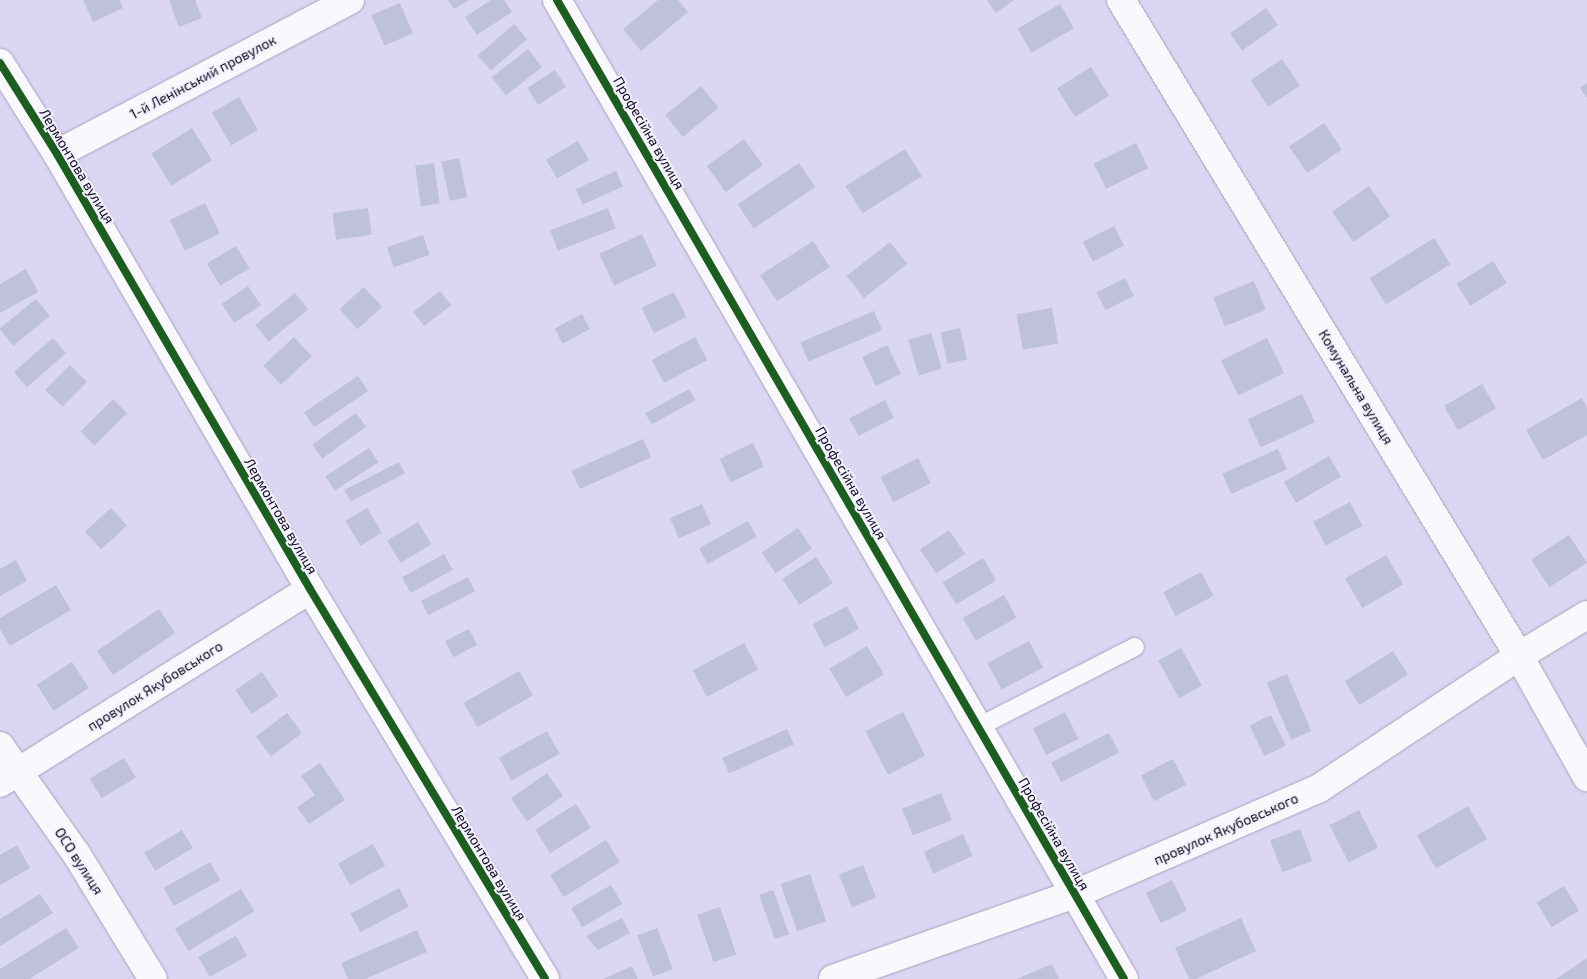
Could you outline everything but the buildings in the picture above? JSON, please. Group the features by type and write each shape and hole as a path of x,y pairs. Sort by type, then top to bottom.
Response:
{"street":[{"name":"1-й Ленінський провулок","path":"57,154 350,0"},
{"name":"Професійна вулиця","path":"558,0 1124,979"},
{"name":"Комунальна вулиця","path":"1122,0 1519,656 1587,777"},
{"name":"Лермонтова вулиця","path":"0,63 57,154 310,589 545,979"},
{"name":"провулок Якубовського","path":"8,778 310,589"},
{"name":"провулок Якубовського","path":"833,979 1075,894 1318,789 1519,656 1587,615"},
{"name":"ОСО вулиця","path":"0,746 8,778 77,855 153,979"}],"lane":[{"path":"978,727 1135,647"}],"cycle path":[{"path":"557,0 1124,979"},
{"path":"0,63 57,154 310,589 545,979"}]}
